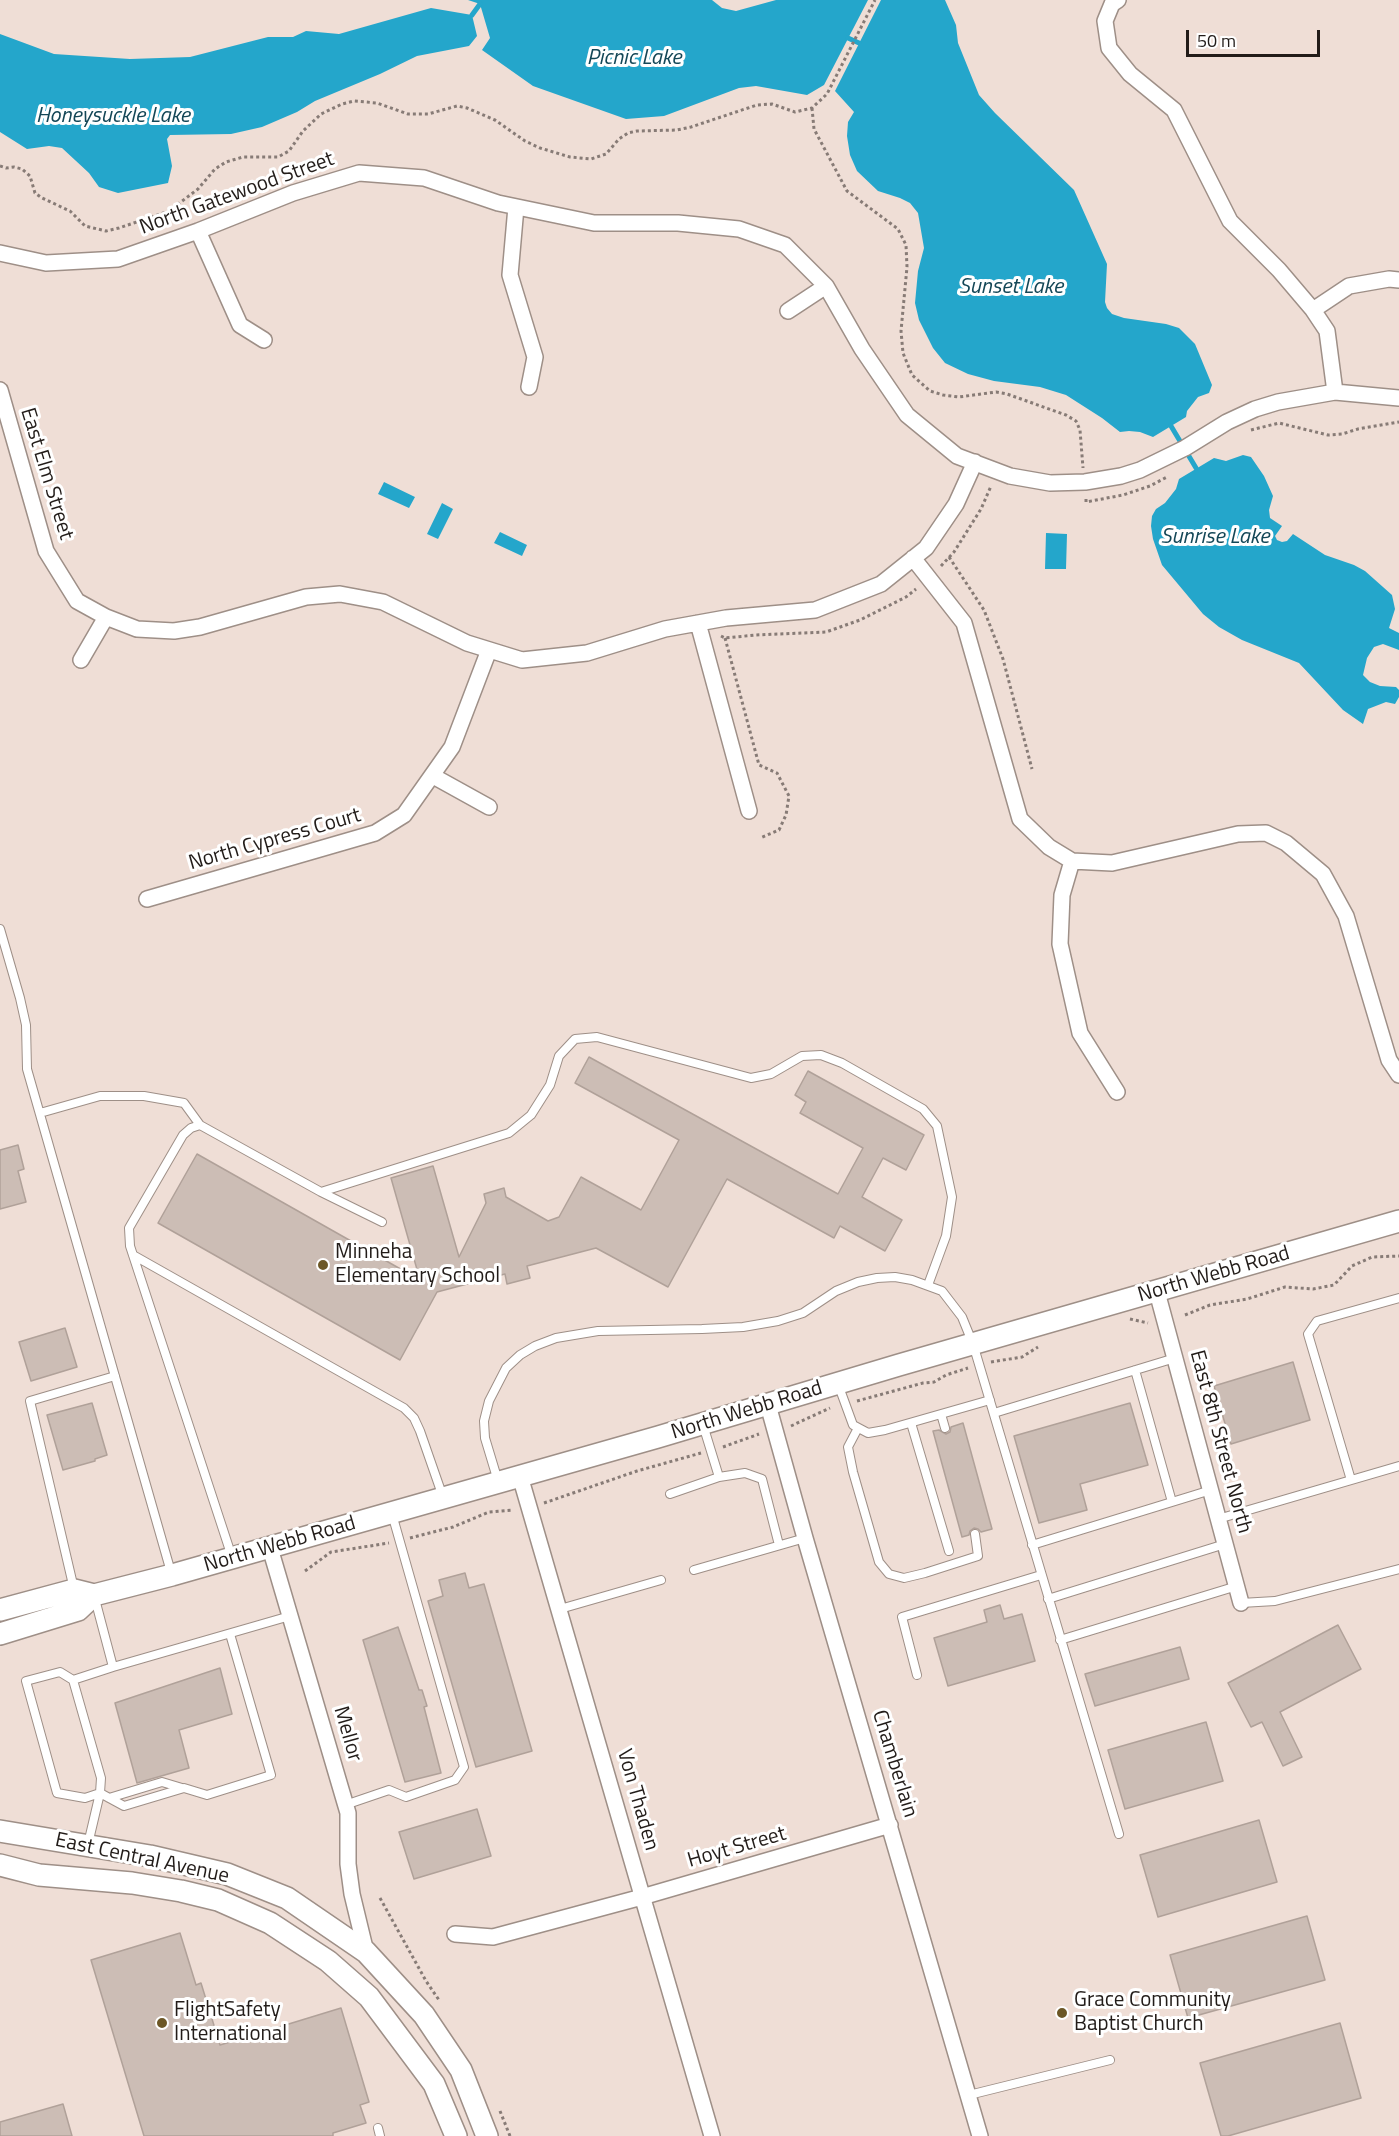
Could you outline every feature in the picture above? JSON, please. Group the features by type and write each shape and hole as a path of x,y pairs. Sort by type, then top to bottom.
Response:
{"main road":[{"name":"North Webb Road","path":"0,1610 172,1575 270,1548 1399,1221"},
{"name":"North Webb Road","path":"0,1634 78,1610 84,1592"},
{"name":"East Central Avenue","path":"0,1831 150,1856 227,1874 286,1898 364,1945 424,2015 455,2060 487,2136"},
{"name":"East Central Avenue","path":"0,1865 39,1875 132,1883 181,1891 218,1900 270,1923 328,1962 369,1997 434,2084 456,2136"}],"street":[{"path":"1118,0 1112,4 1105,21 1109,48 1131,74 1174,110 1230,221 1279,270 1313,310 1327,331 1335,392"},
{"name":"North Gatewood Street","path":"0,253 46,263 118,259 198,231 293,193 359,173 423,178 498,203 594,223 678,223 739,229 785,245 826,286 862,349 907,415 957,456 1010,476 1050,483 1084,482 1121,476 1140,470 1185,448 1227,422 1254,409 1278,402 1335,392 1399,398"},
{"path":"516,207 510,275 535,357 529,387"},
{"path":"198,231 240,325 264,340"},
{"path":"1313,310 1349,286 1389,279 1399,280"},
{"path":"788,311 826,286"},
{"name":"East Elm Street","path":"0,390 45,551 77,601 106,617 137,629 174,631 200,627 306,597 340,594 383,602 467,643 522,660 587,653 665,629 726,618 815,610 881,584 926,548 956,504 975,462"},
{"path":"913,558 964,623 1020,819 1049,847 1072,861 1112,863 1238,834 1266,833 1286,843 1323,873 1346,916 1389,1060 1399,1075"},
{"path":"81,660 106,617"},
{"path":"698,623 749,811"},
{"name":"North Cypress Court","path":"147,899 375,833 404,815 452,747 489,650"},
{"path":"433,776 489,807"},
{"path":"1072,861 1062,895 1060,944 1080,1033 1117,1092"},
{"name":"East 8th Street North","path":"1157,1292 1241,1603"},
{"name":"Chamberlain","path":"768,1404 804,1538 981,2136"},
{"name":"Von Thaden","path":"520,1476 712,2136"},
{"name":"Mellor","path":"270,1548 348,1813 348,1864 352,1894 364,1945"},
{"name":"Hoyt Street","path":"455,1934 493,1937 642,1897 890,1825"}],"lane":[{"path":"0,929 26,1026 27,1069 172,1575"},
{"path":"321,1192 509,1133 531,1115 550,1085 559,1056 575,1040 597,1037 751,1078 771,1074 802,1056 821,1055 842,1063 923,1109 937,1126 952,1197 946,1236 928,1285"},
{"path":"40,1113 100,1096 144,1096 184,1103 200,1125 321,1192 382,1222"},
{"path":"200,1125 191,1128 183,1135 129,1228 128,1237 232,1558"},
{"path":"133,1255 404,1408 414,1418 420,1431 443,1498"},
{"path":"498,1483 485,1438 484,1421 489,1401 506,1368 520,1355 536,1346 556,1338 598,1331 743,1327 778,1321 803,1312 836,1291 858,1282 877,1278 895,1277 942,1291 962,1317 973,1344 1119,1834"},
{"path":"1351,1480 1308,1334 1317,1321 1399,1298"},
{"path":"994,1413 1175,1358"},
{"path":"1135,1370 1172,1502"},
{"path":"113,1667 84,1592 30,1401 115,1376"},
{"path":"837,1384 853,1425 868,1433 990,1400"},
{"path":"941,1414 945,1428"},
{"path":"911,1423 949,1551"},
{"path":"703,1424 719,1477"},
{"path":"858,1428 848,1447 853,1472 879,1562 889,1574 904,1578 978,1556 975,1534"},
{"path":"1218,1519 1399,1466"},
{"path":"670,1494 719,1477 745,1473 762,1479 779,1545"},
{"path":"1032,1545 1211,1490"},
{"path":"345,1805 389,1790 406,1797 455,1780 464,1767 391,1513"},
{"path":"694,1570 804,1538"},
{"path":"1048,1599 1225,1544"},
{"path":"1241,1603 1275,1601 1399,1569"},
{"path":"917,1675 902,1617 1041,1575"},
{"path":"560,1609 661,1580"},
{"path":"1060,1640 1236,1586"},
{"path":"73,1680 290,1616"},
{"path":"88,1845 100,1793 100,1778 73,1680 60,1672 26,1682 57,1793 85,1798 100,1793 124,1806 184,1788 207,1795 271,1775 230,1634"},
{"path":"969,2095 1110,2060"}],"path":[{"path":"0,166 22,169 30,176 35,193 70,211 85,226 106,231 169,211 198,189 215,169 226,162 243,157 269,158 284,154 321,114 354,101 377,103 408,114 457,106 467,108 495,120 525,141 540,148 570,157 591,159 606,154 619,139 628,133 691,127 757,105 772,105 795,112 812,108 826,94 875,0"},
{"path":"812,108 814,129 847,191 897,229 906,245 907,267 901,331 903,353 912,375 930,391 943,395 959,397 996,392 1007,394 1066,415 1076,421 1080,430 1086,502 1123,495 1150,486"},
{"path":"1243,434 1279,423 1328,435 1399,423"},
{"path":"949,557 984,610 988,620 1003,659 1032,769"},
{"path":"725,638 759,765 777,773 789,796 786,815 779,830 760,838"},
{"path":"1185,1315 1210,1305 1247,1299 1285,1287 1313,1289 1334,1285 1352,1266 1372,1257 1399,1256"},
{"path":"1128,1318 1148,1323"},
{"path":"990,1362 1022,1358 1036,1347 1046,1344"},
{"path":"857,1401 922,1383 934,1382 946,1375 968,1368"},
{"path":"791,1426 830,1408"},
{"path":"722,1448 760,1433"},
{"path":"542,1504 637,1471 702,1453"}],"water":[{"name":"Picnic Lake","path":"468,0 712,0 722,8 736,11 776,0 868,0 824,85 807,95 756,86 739,88 664,116 626,119 533,86 482,50 490,38 480,4"},
{"name":"Sunset Lake","path":"881,0 945,0 956,25 958,43 979,95 1074,190 1107,264 1105,302 1107,308 1112,314 1124,318 1179,328 1195,344 1212,385 1209,393 1198,397 1187,411 1186,417 1153,437 1140,432 1120,432 1066,395 1040,387 994,381 968,374 945,363 933,348 919,320 915,303 918,271 924,248 918,213 910,203 878,191 857,171 850,155 847,136 848,122 854,112 835,91"},
{"name":"Honeysuckle Lake","path":"431,8 472,15 477,36 469,46 417,56 262,127 231,134 170,135 167,139 172,166 168,183 118,193 99,187 89,173 62,148 49,146 27,149 0,132 0,34 54,54 130,59 190,57 268,37 293,37 306,31 339,34"},
{"name":"Sunrise Lake","path":"1243,455 1251,457 1264,476 1273,496 1269,510 1270,518 1282,526 1275,536 1277,540 1287,541 1293,534 1325,555 1365,571 1392,595 1395,609 1389,628 1399,633 1399,650 1383,644 1374,647 1367,658 1363,675 1370,682 1380,686 1396,687 1399,690 1399,697 1395,704 1386,702 1368,709 1363,724 1343,710 1299,663 1242,640 1219,627 1203,614 1162,565 1151,526 1152,516 1156,509 1165,503 1176,489 1179,479 1214,458 1226,461"},
{"path":"384,482 415,497 409,508 378,494"},
{"path":"442,503 453,509 438,539 427,534"},
{"path":"500,532 527,545 522,556 494,543"},
{"path":"1046,533 1067,534 1066,569 1045,569"}],"building":[{"path":"589,1057 838,1194 863,1148 800,1113 806,1102 795,1095 808,1071 924,1135 906,1170 883,1158 862,1197 902,1220 885,1251 840,1226 834,1238 727,1179 668,1287 596,1248 527,1266 530,1278 507,1284 505,1274 437,1292 400,1360 158,1223 197,1154 420,1280 391,1178 433,1166 459,1257 486,1203 484,1194 504,1188 506,1197 548,1221 559,1217 581,1177 641,1210 679,1140 575,1083"},
{"path":"18,1145 24,1169 18,1171 26,1202 0,1209 0,1150"},
{"path":"65,1328 77,1367 31,1381 19,1342"},
{"path":"1293,1362 1310,1420 1231,1444 1214,1386"},
{"path":"92,1403 107,1455 95,1461 63,1470 47,1415"},
{"path":"1130,1403 1148,1465 1080,1484 1087,1510 1039,1523 1014,1436"},
{"path":"963,1423 992,1529 981,1532 974,1528 969,1535 962,1537 933,1431 939,1430 946,1434 950,1432 951,1427"},
{"path":"465,1573 469,1588 484,1584 532,1751 476,1767 428,1601 443,1596 439,1580"},
{"path":"1000,1605 1004,1619 1022,1614 1035,1661 948,1686 934,1638 987,1622 984,1610"},
{"path":"1338,1625 1361,1669 1280,1712 1302,1757 1283,1766 1262,1722 1251,1727 1228,1683"},
{"path":"398,1627 419,1690 422,1690 427,1706 424,1707 441,1773 405,1782 363,1640"},
{"path":"1180,1647 1189,1679 1095,1706 1085,1674"},
{"path":"220,1668 232,1714 179,1730 189,1768 137,1783 115,1703"},
{"path":"1206,1722 1223,1781 1125,1809 1108,1750"},
{"path":"477,1809 491,1856 414,1879 399,1832"},
{"path":"1259,1820 1277,1882 1158,1917 1140,1855"},
{"path":"1307,1916 1325,1980 1188,2018 1170,1955"},
{"name":"FlightSafety International","path":"180,1933 196,1985 201,1983 220,2045 341,2008 369,2102 360,2105 366,2123 333,2133 333,2136 144,2136 91,1960"},
{"path":"1340,2023 1361,2098 1228,2136 1221,2136 1200,2063"},
{"path":"63,2104 72,2136 0,2136 0,2122"}],"waterway":[{"path":"472,15 480,4"},
{"path":"848,38 859,43"},
{"path":"1171,426 1196,468"}],"place":[{"name":"Minneha Elementary School","path":"323,1265"},
{"name":"Grace Community Baptist Church","path":"1062,2013"},
{"name":"FlightSafety International","path":"162,2023"}]}
